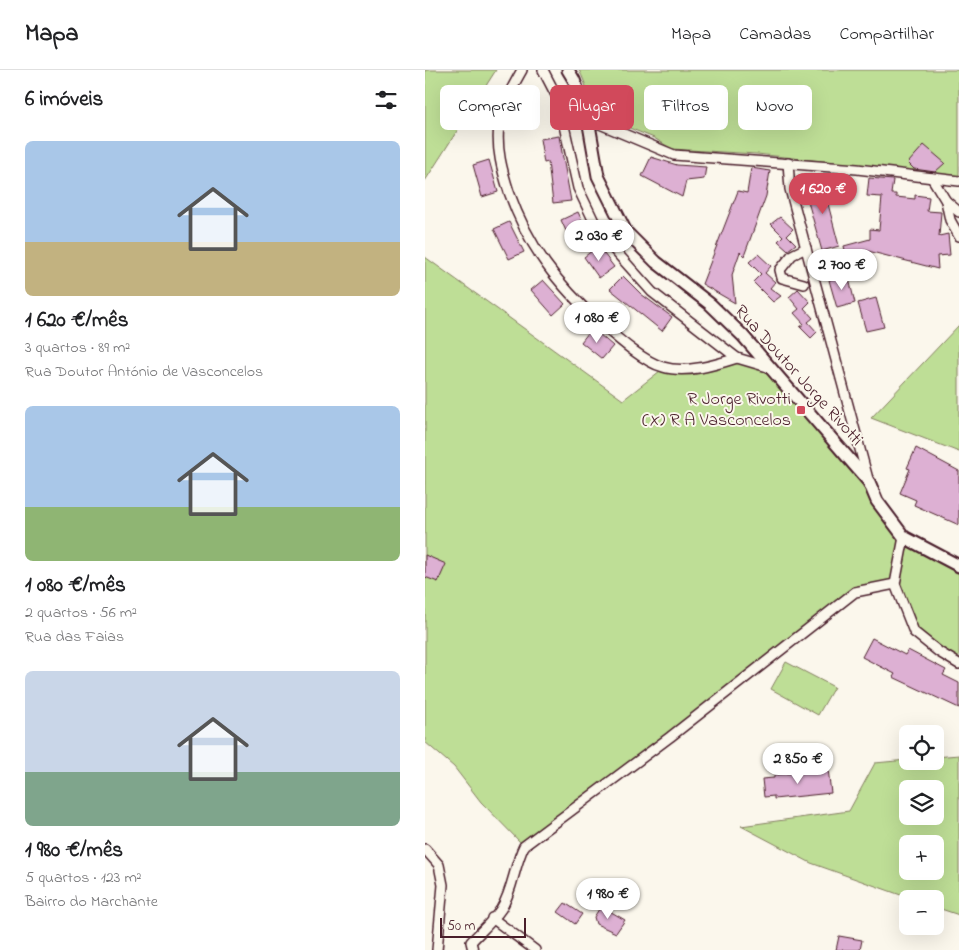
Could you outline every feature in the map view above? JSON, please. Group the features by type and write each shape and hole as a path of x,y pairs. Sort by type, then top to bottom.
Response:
{"street":[{"path":"522,70 504,104 499,125 498,148 503,173 519,218 545,264 588,311 652,362 662,367 680,370 721,363 737,358"},
{"path":"543,70 558,99 578,188 600,234 652,292 737,358 771,368"},
{"name":"Rua Doutor Jorge Rivotti","path":"568,70 576,85"},
{"name":"Rua Doutor Jorge Rivotti","path":"589,130 598,176 625,232 656,262 710,304 743,336 869,482 877,501 904,537"},
{"path":"614,130 674,155 788,163 959,181"},
{"path":"788,163 790,189 869,482"},
{"path":"932,178 946,201 951,220 959,236"},
{"path":"946,201 959,212"},
{"path":"804,284 782,278 780,270 792,255 806,248"},
{"path":"959,566 904,537 895,584 914,632 939,652 959,664"},
{"path":"473,950 471,942 500,910 511,885 517,861 524,846 678,731 855,592 895,584"},
{"path":"425,849 439,865 443,885 437,950"},
{"path":"493,918 535,950"}],"green space":[{"path":"425,70 496,70 486,85 440,85 440,130 458,130 425,181"},
{"path":"579,70 959,70 959,176 757,154 672,149 654,138 634,130 634,85 585,85"},
{"path":"425,257 623,400 660,371 763,359 869,482 904,537 959,566 959,664 914,632 895,585 855,592 524,846 481,802 454,767 425,742"},
{"path":"959,325 959,452 871,418"},
{"path":"786,662 834,687 818,715 771,689"},
{"path":"959,755 959,915 944,910 944,890 899,890 899,894 811,863 741,826 849,811 875,763 899,761 899,770 944,770 944,756"}],"building":[{"path":"559,136 571,201 553,203 548,162 544,163 540,139"},
{"path":"924,145 945,163 935,172 914,169 908,163"},
{"path":"651,157 677,165 706,167 704,179 686,181 682,197 642,176"},
{"path":"489,160 498,192 482,197 473,165"},
{"path":"751,168 770,171 766,196 744,256 740,252 732,275 735,303 702,284 738,191 747,193"},
{"path":"869,178 893,180 891,194 896,194 896,197 915,199 915,195 929,197 927,211 941,212 939,236 948,234 950,255 937,256 938,269 864,250 869,270 851,275 844,246 870,239 870,229 879,230 882,197 867,196"},
{"path":"834,184 838,202 828,204 839,246 822,251 805,191"},
{"path":"578,212 588,234 571,242 561,220"},
{"path":"780,217 793,229 787,235 796,244 788,250 778,241 783,236 771,224"},
{"path":"509,222 524,252 509,259 494,229"},
{"path":"598,246 614,267 599,278 584,257"},
{"path":"758,254 771,266 765,273 775,282 770,288 781,296 773,302 753,282 761,274 749,262"},
{"path":"848,275 855,303 837,308 829,280"},
{"path":"623,276 641,294 672,317 662,331 610,289"},
{"path":"543,280 565,304 553,315 531,290"},
{"path":"798,289 810,302 804,308 813,318 808,322 817,332 811,338 800,327 804,324 794,313 799,309 789,297"},
{"path":"876,298 884,327 866,331 858,303"},
{"path":"592,328 613,346 602,359 581,342"},
{"path":"916,448 959,471 959,525 914,505 916,500 900,493 910,469 907,468"},
{"path":"425,555 446,564 438,582 425,577"},
{"path":"872,638 905,655 908,650 946,670 943,675 959,683 959,708 893,677 895,674 862,657"},
{"path":"828,769 831,793 774,799 774,796 764,797 762,779 774,778 774,775"},
{"path":"565,903 582,914 575,924 558,912"},
{"path":"601,906 625,920 616,933 596,924 594,917"},
{"path":"839,936 862,940 860,950 836,950"}],"place":[{"name":"R Jorge Rivotti (X) R A Vasconcelos","path":"801,410"}]}
